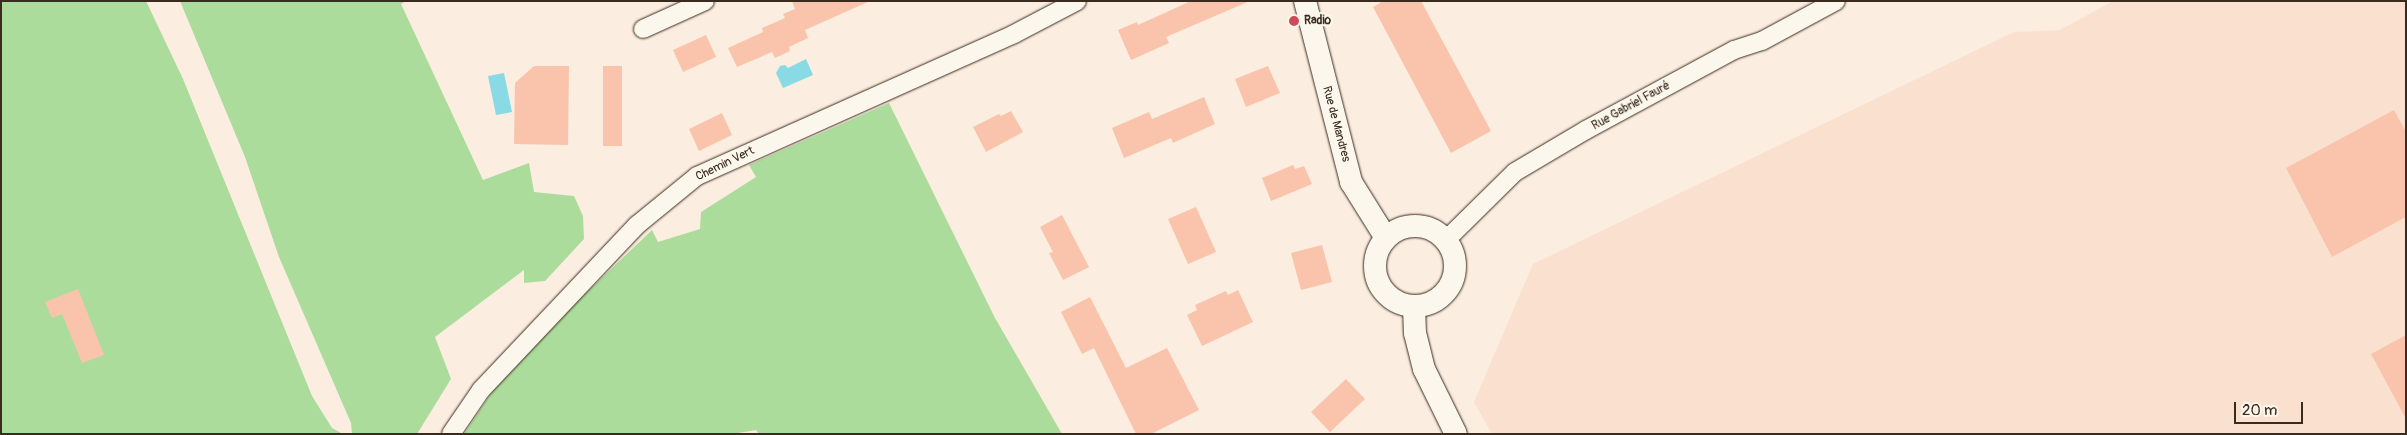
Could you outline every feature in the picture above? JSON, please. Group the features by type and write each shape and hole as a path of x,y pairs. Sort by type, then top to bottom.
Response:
{"street":[{"path":"643,29 705,1"},
{"name":"Chemin Vert","path":"452,434 481,390 636,225 697,176 1014,34 1077,1"},
{"name":"Rue de Mandres","path":"1304,1 1351,182 1386,238"},
{"name":"Rue Gabriel Fauré","path":"1446,240 1515,172 1586,130 1734,50 1762,41 1836,1"},
{"path":"1416,225 1438,232 1446,240 1456,261 1452,283 1436,300 1414,306 1393,299 1384,291 1378,281 1376,259 1386,238 1405,227 1416,225"},
{"path":"1414,306 1415,334 1424,370 1456,434"}],"shaded area":[{"path":"2113,1 2406,1 2406,434 1492,434 1474,402 1533,264 2014,32 2060,30"}],"green space":[{"path":"1,1 146,1 183,79 312,396 332,428 343,434 1,434"},
{"path":"180,1 406,1 401,4 483,180 529,163 534,192 574,196 583,216 584,239 545,281 524,283 524,270 435,337 451,379 417,434 352,434 351,423 279,257 245,157"},
{"path":"889,103 995,318 1062,434 759,434 756,430 732,434 464,434 494,389 566,312 652,230 658,242 700,229 701,212 756,177 749,165"}],"water":[{"path":"806,59 813,75 783,88 776,73 780,66 785,65 788,68"},
{"path":"504,73 512,112 496,115 488,76"}],"building":[{"path":"792,1 870,1 805,30 808,38 789,47 790,51 775,58 772,52 737,67 728,48 763,32 762,28 785,18 783,14 795,9"},
{"path":"1191,1 1250,1 1166,37 1169,43 1131,60 1118,30 1137,22 1138,25"},
{"path":"1383,1 1421,1 1491,131 1451,153 1373,7"},
{"path":"706,35 716,57 683,72 673,50"},
{"path":"534,66 569,66 568,145 514,144 515,83"},
{"path":"603,66 622,66 622,146 603,146"},
{"path":"1268,66 1280,93 1246,107 1235,79"},
{"path":"1204,97 1215,124 1173,143 1171,138 1124,158 1112,128 1149,112 1152,119"},
{"path":"2394,110 2406,132 2406,217 2332,257 2286,168"},
{"path":"1011,111 1023,132 986,152 973,127 999,114 1001,116"},
{"path":"722,113 732,135 699,151 689,129"},
{"path":"1293,165 1295,169 1304,166 1312,184 1271,201 1262,178"},
{"path":"1196,207 1216,252 1188,264 1168,219"},
{"path":"1062,215 1089,267 1063,280 1049,253 1053,252 1040,227"},
{"path":"1322,245 1332,282 1301,290 1291,253"},
{"path":"78,289 104,355 82,363 62,314 52,318 45,302"},
{"path":"1238,290 1253,322 1202,346 1187,315 1197,310 1195,305 1226,291 1228,295"},
{"path":"1090,297 1126,368 1167,348 1199,410 1151,434 1136,434 1094,348 1082,354 1061,312"},
{"path":"2406,335 2406,419 2371,354"},
{"path":"1346,379 1365,399 1330,432 1311,412"}],"place":[{"name":"Radio","path":"1294,21"}]}
